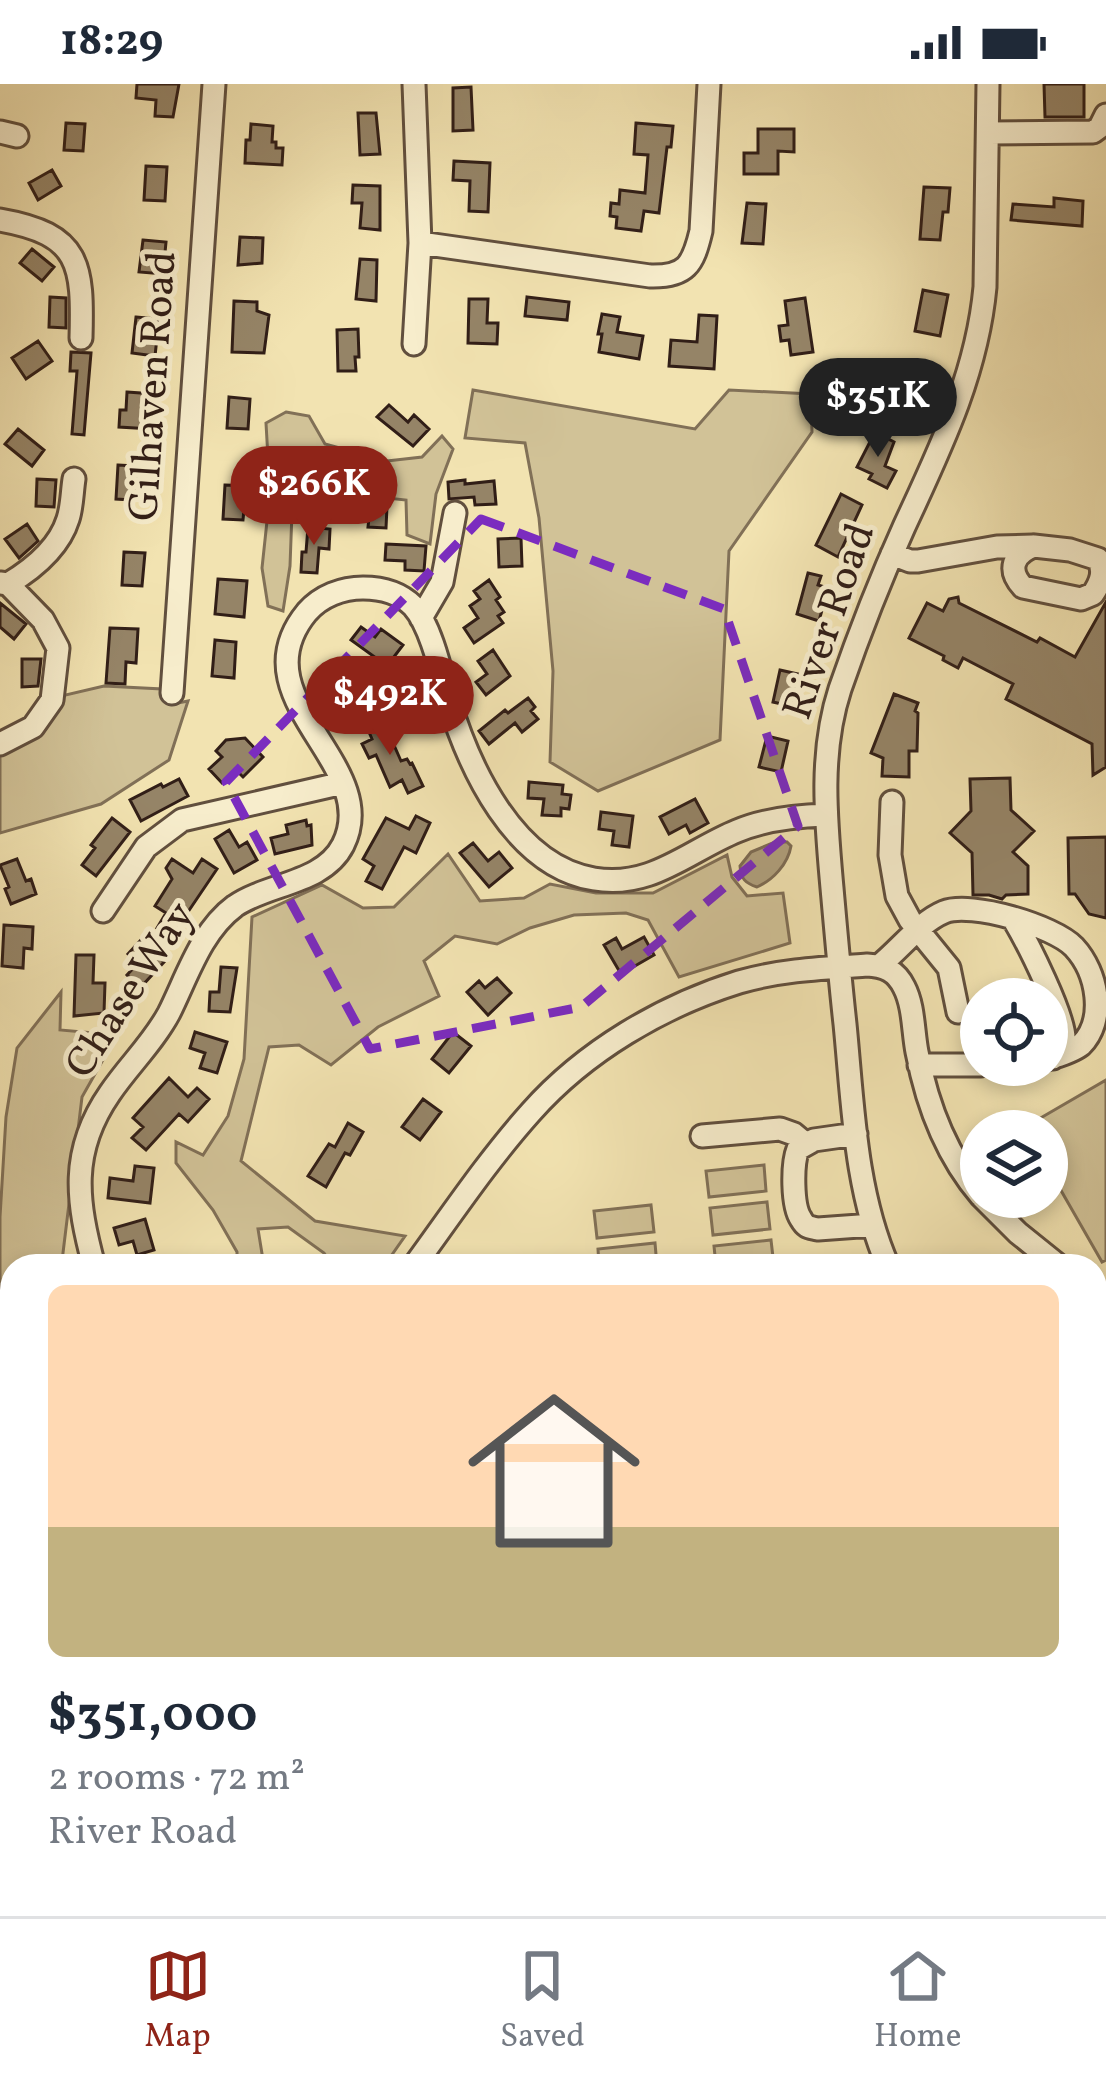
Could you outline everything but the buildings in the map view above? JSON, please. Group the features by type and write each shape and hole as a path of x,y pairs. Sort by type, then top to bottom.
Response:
{"street":[{"name":"Gilhaven Road","path":"172,693 214,84"},
{"path":"414,84 420,243 414,344"},
{"path":"420,243 650,276 670,277 686,269 701,231 709,84"},
{"name":"River Road","path":"884,1254 873,1225 856,1134 838,967 825,815 830,723 854,650 972,364 985,286 988,84"},
{"path":"989,133 1093,132 1106,115"},
{"path":"0,220 49,233 72,256 82,286 81,338"},
{"path":"0,745 33,727 52,700 58,648 43,620 4,584 32,570 51,549 68,522 74,479"},
{"path":"455,513 442,582 421,618 459,735 481,782 527,843 556,866 591,879 629,880 665,869 753,825 825,815"},
{"path":"892,554 910,561 970,551 1034,546 1092,556 1104,574 1085,599 1023,587 991,559 970,551"},
{"path":"1023,587 1013,565 1018,555 1034,546"},
{"name":"Chase Way","path":"91,1254 80,1215 80,1177 87,1141 101,1107 152,1041 201,948 224,917 247,900 327,865 349,830 351,811 343,783 292,693 289,656 301,621 328,596 365,587 400,596 421,618"},
{"path":"103,911 146,847 182,820 343,783"},
{"path":"892,802 893,882 904,910 949,968 958,1012"},
{"path":"880,965 938,914 962,908 996,913 1054,933 1073,946 1095,978 1103,1005 1093,1033 1068,1051"},
{"path":"1013,920 1041,978"},
{"path":"423,1254 532,1110 592,1055 669,1010 740,982 777,974 880,965 896,975 908,996 919,1065 940,1132 960,1169"},
{"path":"919,1065 960,1065"},
{"path":"702,1136 780,1130 806,1144"},
{"path":"856,1134 814,1140 798,1150 793,1168 798,1214 802,1222 818,1229 873,1225"},
{"path":"1003,1218 1044,1254"}],"highlighted area":[{"path":"481,519 724,609 798,826 581,1007 370,1049 226,782"}],"shaded area":[{"path":"473,390 695,429 729,390 811,394 812,432 729,551 720,740 598,791 550,762 553,671 539,518 525,443 465,438"},
{"path":"286,412 309,416 325,444 387,461 422,457 442,436 453,449 436,494 430,544 407,535 406,500 305,492 292,512 283,611 268,606 262,568 270,493 266,423"},
{"path":"104,686 162,689 164,701 188,701 169,760 101,804 0,833 0,750 61,696"},
{"path":"775,842 791,846 783,865 757,887 747,882 740,866 751,852"},
{"path":"448,854 480,901 524,898 550,884 596,893 653,893 727,855 732,877 747,896 783,893 790,943 679,977 648,920 626,913 574,915 497,944 455,936 424,961 439,996 378,1027 331,1065 299,1045 269,1047 241,1161 315,1221 405,1236 392,1254 325,1254 288,1227 258,1229 262,1254 237,1254 213,1210 176,1163 176,1142 203,1155 228,1116 244,1059 252,917 322,885 363,908 394,907"},
{"path":"61,992 60,1030 117,1035 82,1097 63,1254 0,1254 6,1117 17,1048"},
{"path":"1106,1080 1106,1254 1097,1254 1068,1203 1068,1110 1054,1110"},
{"path":"764,1165 766,1191 709,1197 706,1171"},
{"path":"767,1202 770,1229 713,1235 710,1208"},
{"path":"651,1205 654,1232 597,1238 594,1211"},
{"path":"771,1240 773,1254 715,1254 714,1246"},
{"path":"655,1243 656,1254 598,1254 598,1249"}]}
